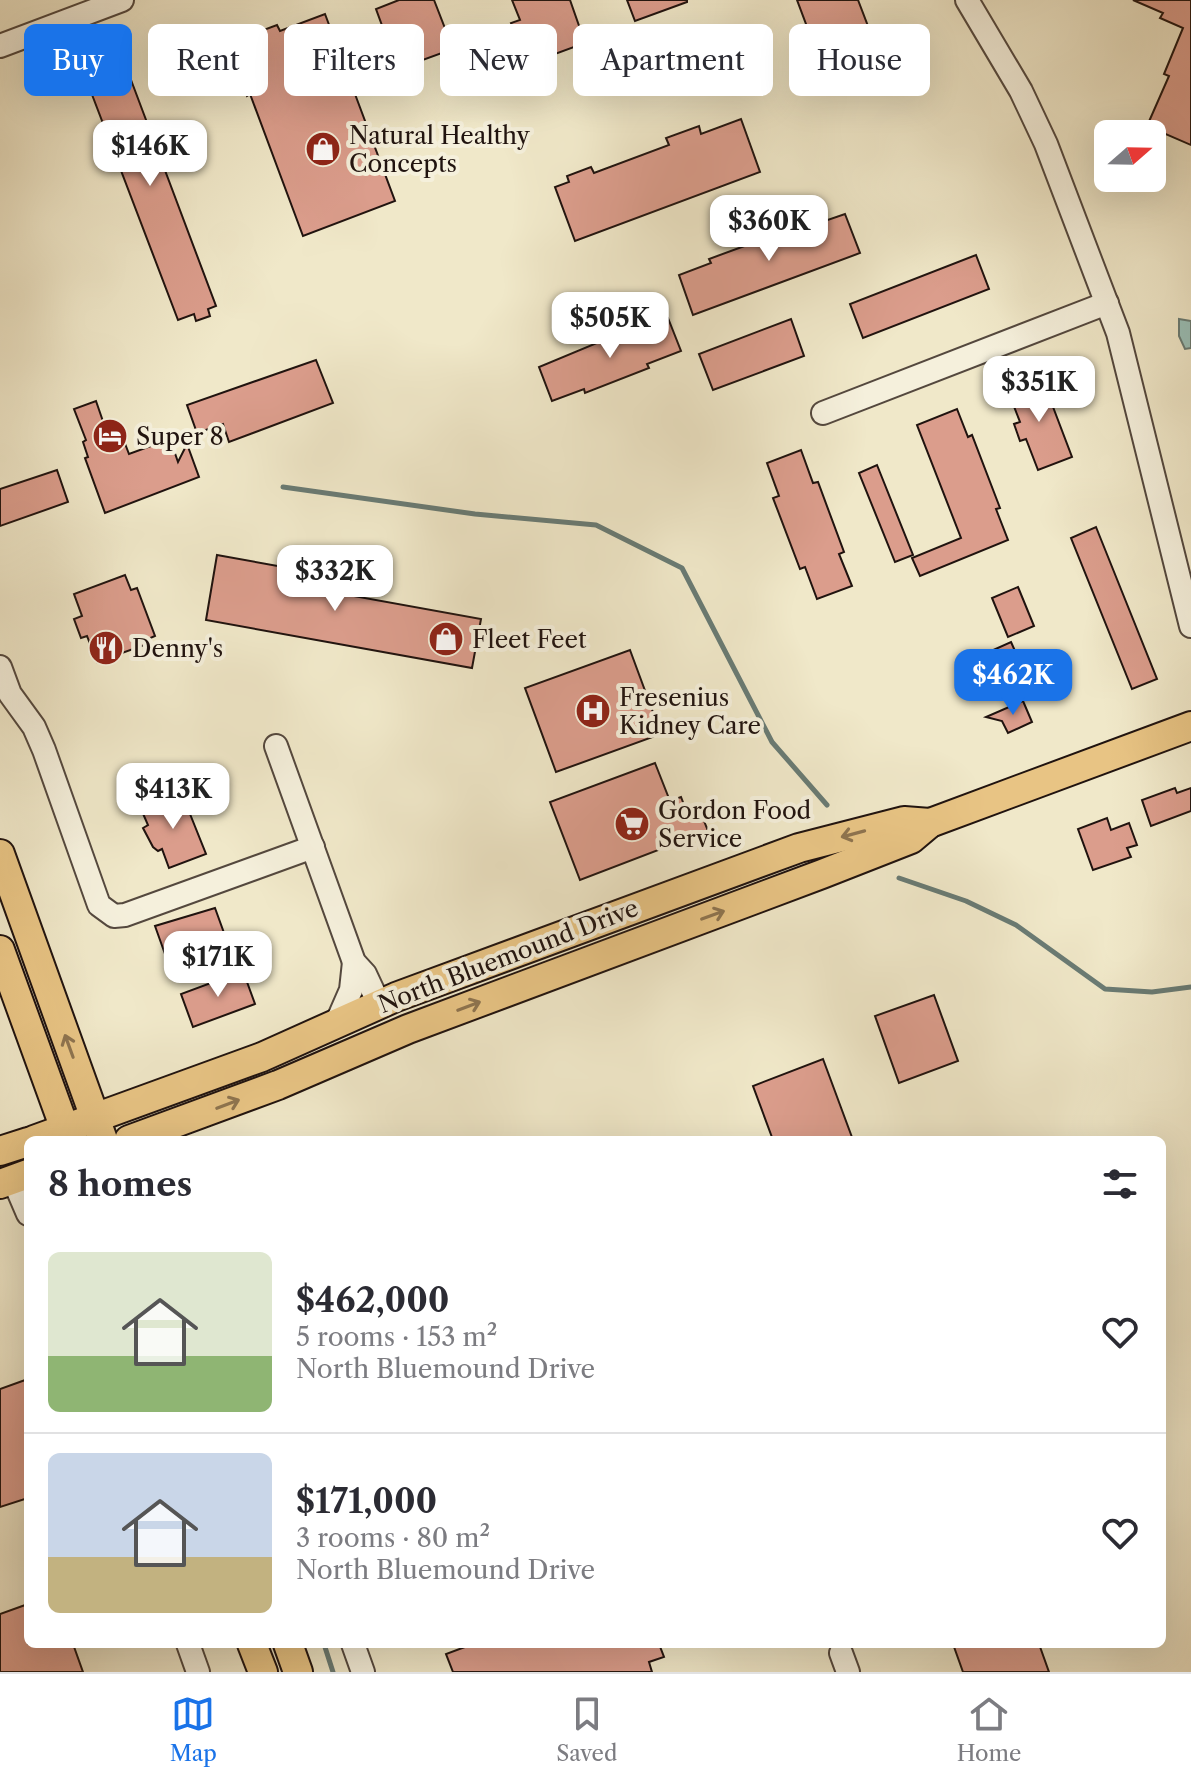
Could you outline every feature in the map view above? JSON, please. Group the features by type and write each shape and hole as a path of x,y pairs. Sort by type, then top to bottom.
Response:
{"main road":[{"name":"North Bluemound Drive","path":"172,1133 408,1029 896,845 911,839 930,823 1191,726"},
{"name":"North Bluemound Drive","path":"67,1135 100,1130 379,1004 799,848 904,821 930,823"},
{"path":"0,854 100,1130"},
{"path":"0,950 67,1135"},
{"path":"294,1078 314,1054 375,1028 379,1004"},
{"path":"0,1151 24,1143"},
{"path":"254,1648 263,1672"},
{"path":"289,1648 298,1672"}],"street":[{"path":"0,46 79,8 122,0"},
{"path":"967,0 1021,91 1040,131 1107,303 1124,351 1191,626"},
{"path":"823,413 1107,303"},
{"path":"0,667 10,694 34,727 99,905 107,913 120,916 162,903 313,847"},
{"path":"276,746 354,962 365,974 379,1004"},
{"path":"337,1022 351,990 354,962"},
{"path":"14,1179 24,1204"},
{"path":"189,1648 198,1672"},
{"path":"354,1648 363,1672"}],"water":[{"path":"1179,319 1191,321 1191,348 1185,349 1179,336"}],"building":[{"path":"399,0 434,0 443,24 440,24 440,54 424,60 424,24 382,24 376,9"},
{"path":"512,0 570,0 578,24 573,24 573,47 557,53 557,24 511,24 520,20"},
{"path":"627,0 687,0 687,2 635,21"},
{"path":"797,0 858,0 867,24 806,24"},
{"path":"1133,0 1191,0 1191,145 1166,134 1166,120 1150,120 1169,76 1164,74 1183,28 1160,18 1163,13"},
{"name":"Natural Healthy Concepts","path":"325,14 329,24 299,24"},
{"name":"Natural Healthy Concepts","path":"277,25 280,31 284,29 284,96 356,96 395,201 303,236 251,96 268,96 268,28"},
{"path":"132,83 216,306 208,309 210,316 196,321 194,314 178,320 93,96 132,96"},
{"path":"741,119 760,172 575,241 555,187 569,182 567,176 591,167 594,173 669,145 666,138 699,126 701,134"},
{"path":"845,214 860,253 693,315 679,275 711,263 709,259 818,219 819,223"},
{"path":"976,255 989,289 863,338 850,304"},
{"path":"668,318 681,351 647,364 649,368 585,393 584,389 552,401 539,367 635,327 636,331"},
{"path":"791,319 804,356 713,390 699,354"},
{"path":"316,360 333,403 229,442 223,424 197,433 187,405"},
{"path":"1042,378 1072,457 1038,470 1026,439 1020,441 1014,424 1020,422 1008,391"},
{"path":"96,401 107,433 119,428 129,454 170,439 178,462 187,444 199,477 105,513 85,458 88,457 83,442 86,440 74,409"},
{"path":"957,409 968,437 972,435 1000,508 996,509 1008,540 920,576 912,558 961,538 917,425"},
{"path":"801,450 813,483 818,482 844,552 839,554 852,586 817,599 805,567 800,569 773,498 779,496 767,463"},
{"path":"877,465 913,555 895,562 859,473"},
{"path":"57,470 68,502 0,526 0,489"},
{"path":"1096,527 1157,679 1132,689 1071,538"},
{"path":"217,555 350,579 348,595 481,619 472,668 206,620"},
{"path":"125,575 131,590 137,588 155,636 148,639 150,643 97,662 87,636 81,638 74,619 82,616 74,594"},
{"path":"1018,587 1034,626 1008,637 992,598"},
{"path":"1011,642 1019,660 990,673 982,655"},
{"name":"Fresenius Kidney Care","path":"630,650 661,734 556,772 525,688"},
{"path":"1023,701 1032,722 1008,733 1002,721 986,717"},
{"name":"Gordon Food Service","path":"655,763 670,801 681,797 689,818 702,816 708,831 580,880 550,802"},
{"path":"1175,788 1177,793 1191,788 1191,811 1151,826 1142,800"},
{"path":"182,794 206,854 169,868 162,849 158,851 153,847 143,828 148,825 141,809"},
{"path":"1107,818 1111,830 1129,823 1137,845 1127,848 1131,857 1093,870 1078,829"},
{"path":"215,908 228,944 170,968 155,926"},
{"path":"243,971 255,1004 193,1027 181,994"},
{"path":"934,995 958,1061 899,1083 875,1016"},
{"path":"823,1059 852,1136 772,1136 753,1086"},
{"path":"24,1380 24,1499 0,1507 0,1389"},
{"path":"24,1605 24,1648 74,1648 83,1672 0,1672 0,1614"},
{"path":"462,1648 661,1648 664,1657 649,1662 652,1672 453,1672 446,1654"},
{"path":"954,1648 1040,1648 1049,1672 963,1672"}],"waterway":[{"path":"283,487 475,514 596,525 682,568 772,742 827,805"},
{"path":"899,878 966,901 1016,925 1105,989 1152,992 1191,987"},
{"path":"325,1648 333,1672"}],"place":[{"name":"Natural Healthy Concepts","path":"323,149"},
{"name":"Super 8","path":"110,436"},
{"name":"Fleet Feet","path":"446,639"},
{"name":"Denny's","path":"106,648"},
{"name":"Fresenius Kidney Care","path":"593,711"},
{"name":"Gordon Food Service","path":"632,824"}]}
